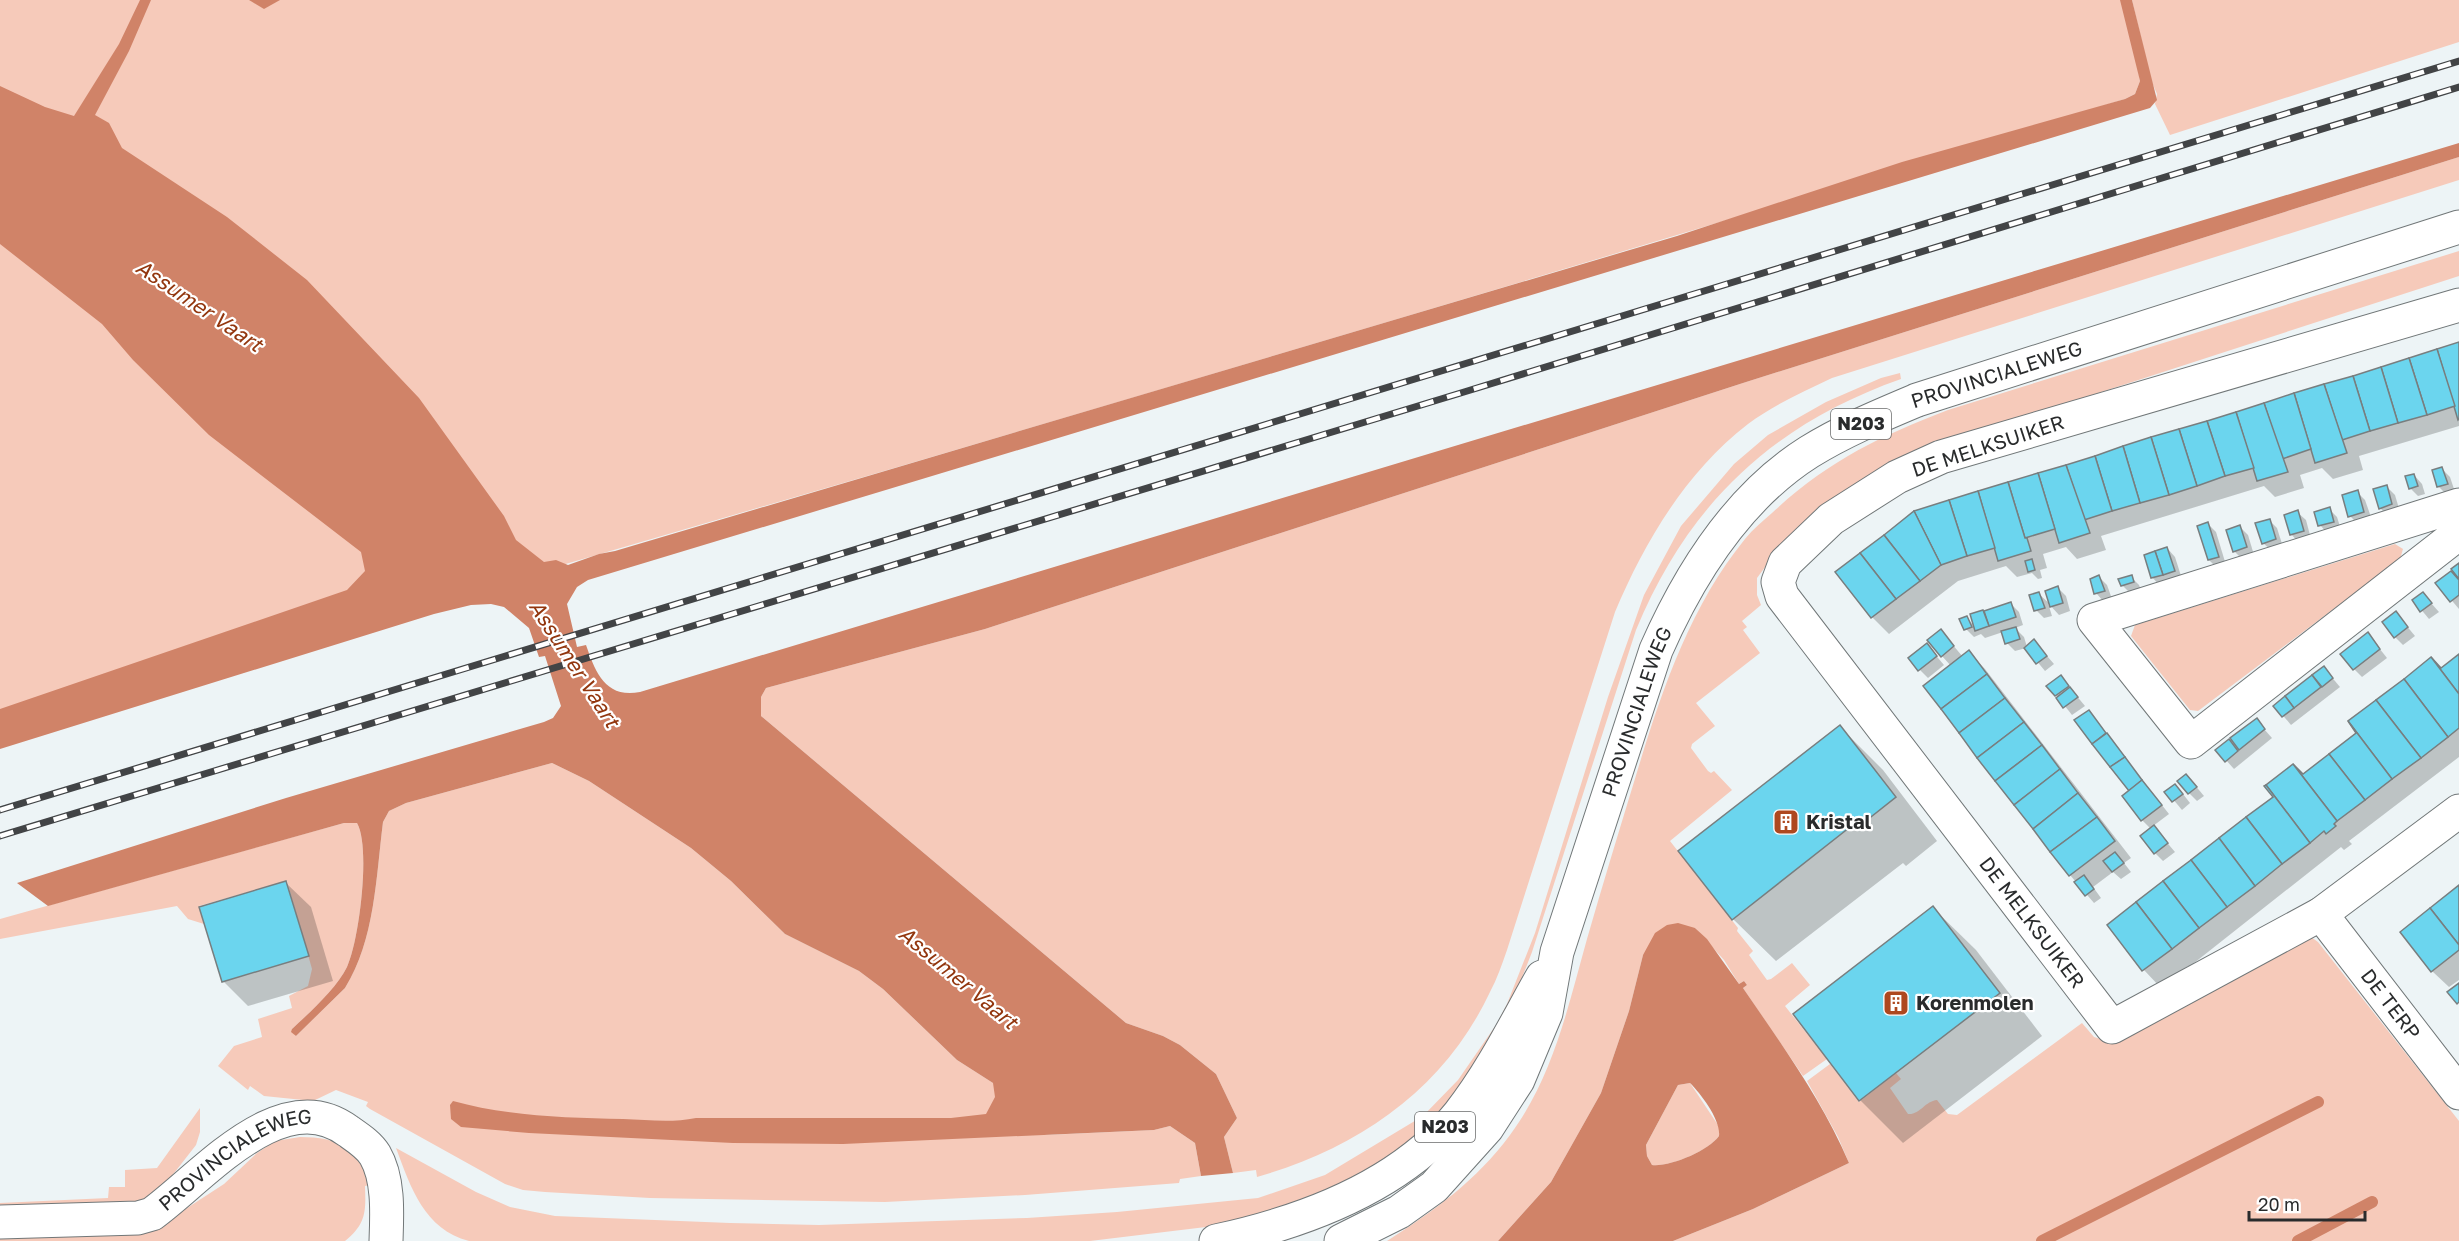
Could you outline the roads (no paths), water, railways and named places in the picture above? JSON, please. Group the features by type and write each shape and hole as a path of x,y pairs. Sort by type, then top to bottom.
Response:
{"street":[{"name":"PROVINCIALEWEG","path":"1341,1241 1399,1212 1434,1186 1487,1128 1518,1080 1546,1013 1557,952 1646,679 1675,608 1719,538 1774,480 1807,454 1855,426 1917,400 2459,226"},
{"name":"DE MELKSUIKER","path":"2321,914 2112,1027 1782,596 1778,582 1785,563 1804,543 1849,506 1897,477 1930,462 2459,305"},
{"path":"2459,506 2094,620 2191,742 2459,533"},
{"path":"2321,914 2459,811"},
{"name":"DE TERP","path":"2321,914 2459,1094"},
{"name":"PROVINCIALEWEG","path":"1216,1241 1267,1230 1310,1216 1384,1178 1414,1159 1458,1115 1488,1072 1557,952"},
{"name":"PROVINCIALEWEG","path":"0,1222 138,1218 152,1214 236,1144 279,1123 302,1118 339,1124 364,1143 375,1155 382,1174 387,1212 386,1241"}],"water":[{"name":"Assumer Vaart","path":"140,0 151,0 129,51 95,115 109,123 122,148 227,217 307,280 419,398 504,516 516,540 544,562 556,560 568,565 1677,236 1902,162 2125,99 2135,94 2140,81 2120,0 2132,0 2157,100 2150,108 588,580 577,587 567,604 577,647 586,645 603,681 618,691 628,693 640,692 2459,143 2459,157 1743,383 985,629 766,688 761,697 761,716 1126,1023 1163,1036 1180,1045 1216,1074 1237,1118 1224,1137 1233,1173 1201,1176 1195,1143 1170,1126 1154,1130 843,1144 733,1143 529,1133 461,1127 451,1119 450,1105 453,1101 494,1110 537,1115 660,1121 696,1118 951,1118 986,1114 995,1097 993,1083 957,1060 883,989 859,971 785,934 731,881 691,848 589,781 552,763 406,803 389,811 383,822 373,908 363,950 345,988 296,1036 291,1032 292,1029 337,983 351,955 359,917 363,873 361,835 357,823 344,823 48,906 17,883 286,798 544,722 553,718 561,706 545,656 539,657 529,628 504,607 491,604 471,605 434,614 0,749 0,709 347,590 365,571 361,552 209,435 133,360 102,324 0,244 0,86 45,107 74,116 119,44"},
{"path":"249,0 280,0 264,9"},
{"path":"1678,923 1695,928 1707,939 1739,984 1744,981 1747,985 1743,988 1814,1095 1849,1163 1753,1209 1673,1241 1498,1241 1551,1182 1601,1093 1629,1011 1643,955 1655,933 1667,925","holes":["1690,1083 1714,1115 1719,1136 1714,1142 1688,1157 1652,1165 1647,1156 1646,1145 1678,1085"]}],"waterway":[{"path":"2042,1241 2318,1102"},
{"path":"2298,1241 2372,1202"}],"railway":[{"path":"0,810 2459,61"},
{"path":"0,836 1464,392 2459,87"}],"place":[{"name":"Kristal","path":"1786,822"},
{"name":"Korenmolen","path":"1896,1003"}]}
